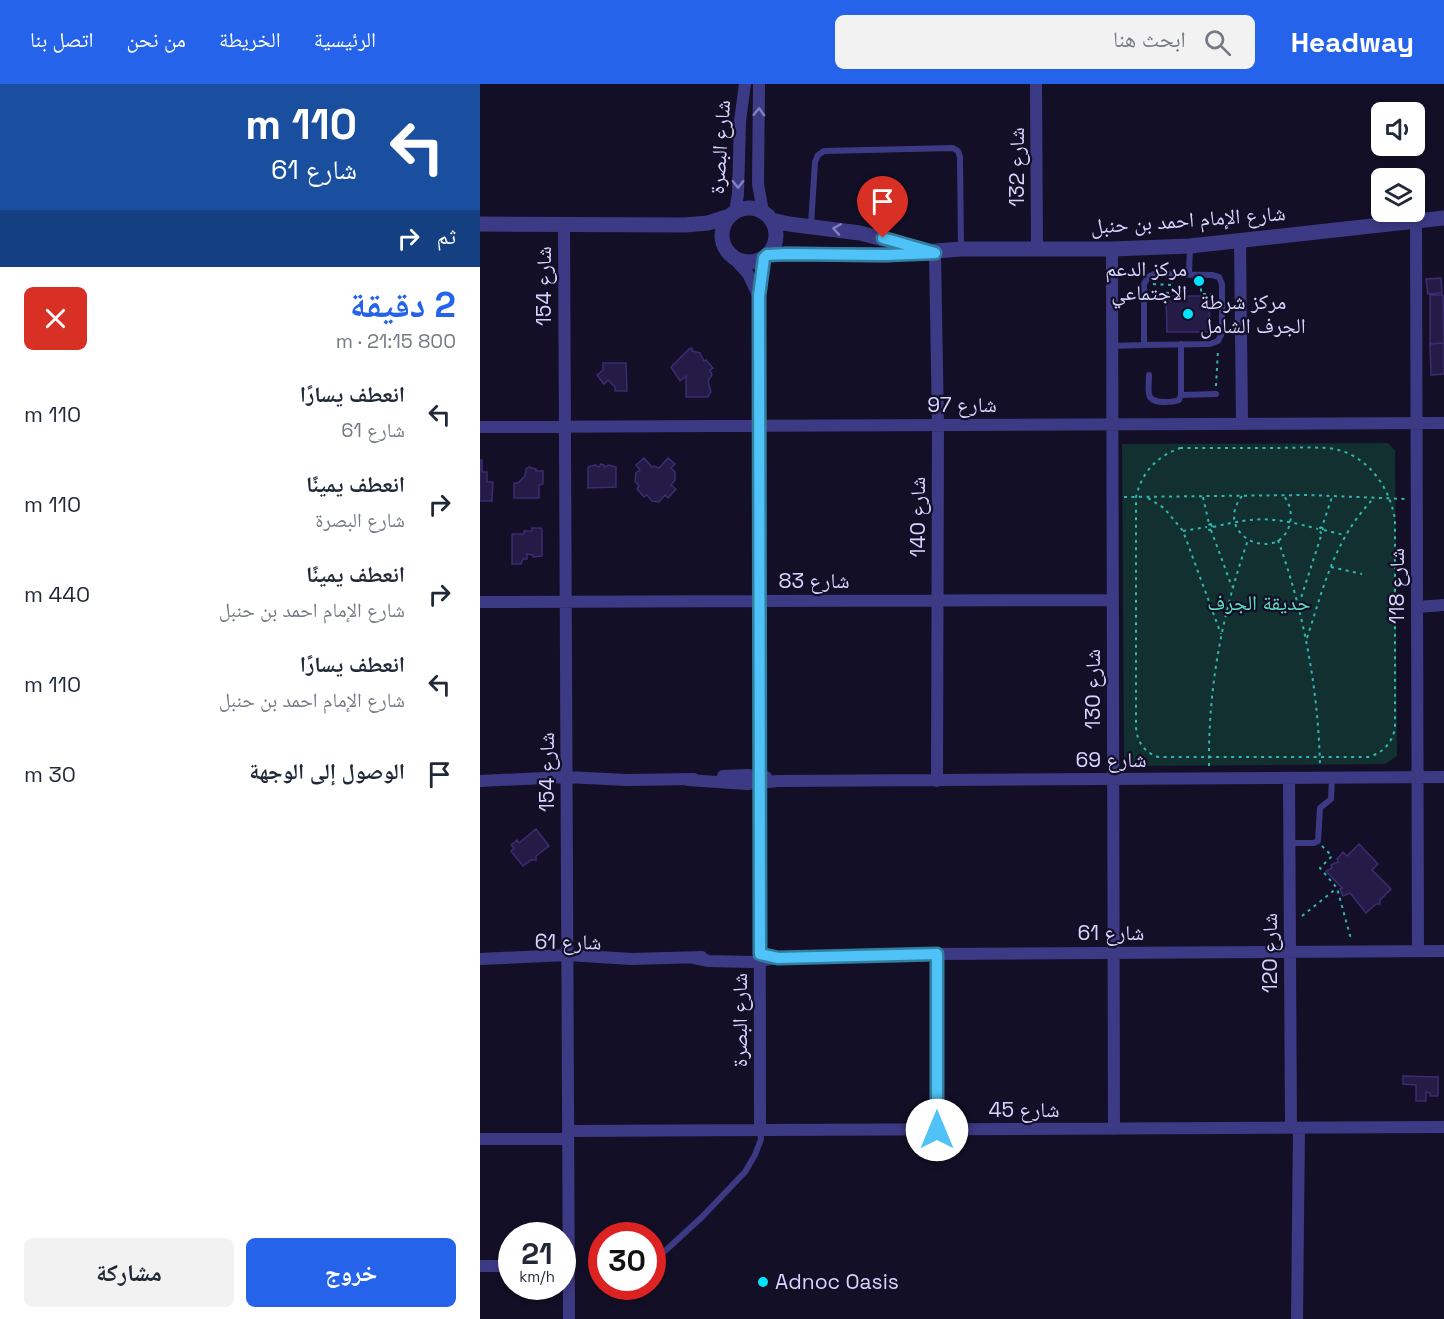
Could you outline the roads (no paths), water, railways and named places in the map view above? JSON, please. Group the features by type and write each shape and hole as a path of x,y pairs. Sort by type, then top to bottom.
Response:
{"street":[{"name":"شارع البصرة","path":"732,214 738,194 740,121 745,84"},
{"name":"شارع البصرة","path":"759,84 758,184 767,216"},
{"name":"شارع 132","path":"1036,84 1036,249"},
{"path":"480,224 685,225 708,223 752,208 767,216 776,232 776,239 765,256 745,262 707,235 685,225"},
{"path":"730,253 723,232 732,214"},
{"name":"شارع الإمام احمد بن حنبل","path":"767,216 789,224 860,233 935,253"},
{"name":"شارع الإمام احمد بن حنبل","path":"1425,221 1444,218"},
{"name":"شارع الإمام احمد بن حنبل","path":"765,256 935,253 961,249 1112,249 1190,246 1416,222"},
{"name":"شارع 118","path":"1416,222 1418,951"},
{"name":"شارع 154","path":"564,225 567,1222"},
{"path":"1240,240 1242,423"},
{"name":"شارع 130","path":"1112,249 1114,1129"},
{"name":"شارع البصرة","path":"730,253 748,274 759,296"},
{"name":"شارع 140","path":"935,253 938,425 937,781"},
{"name":"شارع البصرة","path":"760,1131 759,296 765,256"},
{"name":"شارع 97","path":"480,426 1444,423"},
{"path":"1417,602 1444,598"},
{"name":"شارع 83","path":"480,602 1113,600"},
{"path":"1417,602 1444,605"},
{"name":"شارع 69","path":"480,781 518,784 566,781 612,783 627,780 688,780 705,783 759,780 1444,777"},
{"name":"شارع 120","path":"1289,778 1297,1319"},
{"name":"شارع 61","path":"480,959 503,958 518,961 567,959 617,962 632,959 694,958 709,961 937,954 1444,951"},
{"path":"937,954 937,1130"},
{"name":"شارع 45","path":"480,1139 760,1131 1444,1127"},
{"path":"480,1266 498,1266"},
{"name":"شارع 154","path":"568,1300 569,1319"}],"lane":[{"path":"811,225 815,162 824,151 953,148 958,151 960,157 961,249"},
{"path":"1189,274 1190,246"},
{"path":"1112,346 1210,344 1218,341 1222,333 1222,284 1219,277 1212,274 1150,275 1144,284 1144,345"},
{"path":"1149,375 1149,396 1153,401 1177,402 1181,395 1181,344"},
{"path":"1181,395 1216,394"},
{"path":"1289,843 1318,841 1320,810 1331,799 1326,778"},
{"path":"666,1250 745,1172 761,1139 760,1131"}],"place":[{"name":"مركز الدعم الاجتماعي","path":"1199,281"},
{"name":"مركز شرطة الجرف الشامل","path":"1188,314"},
{"name":"Adnoc Oasis","path":"763,1282"}],"park label":[{"name":"حديقة الجرف","path":"1259,603"}]}
